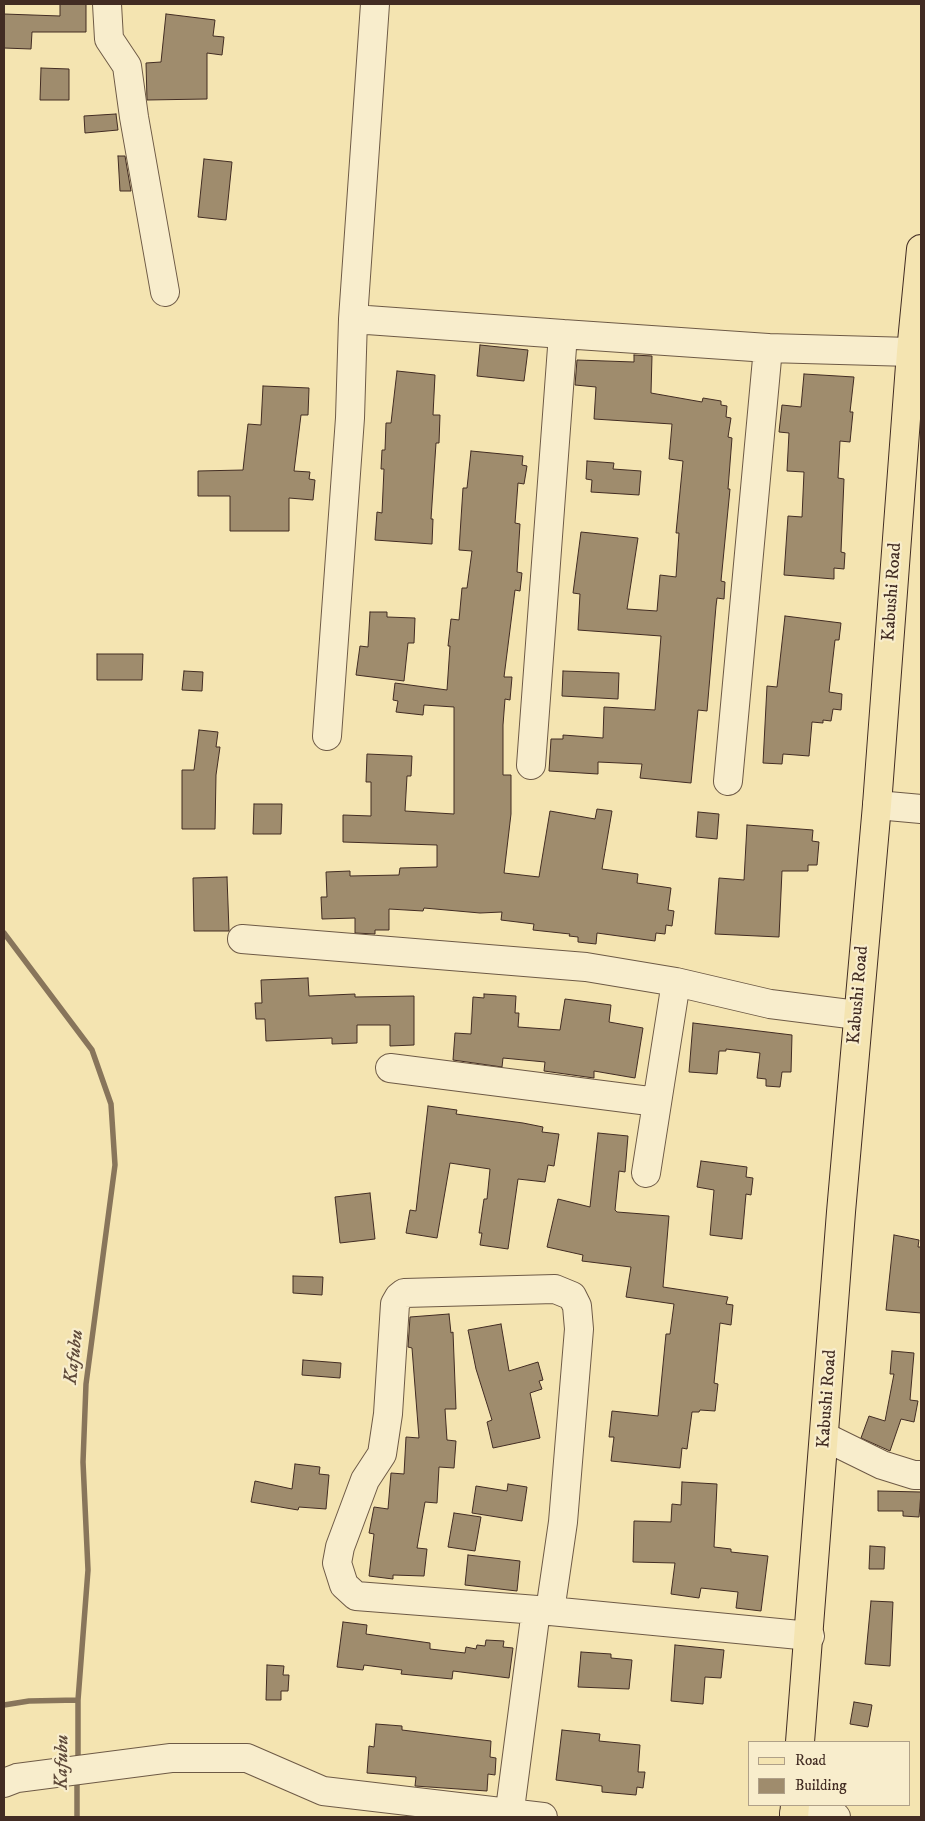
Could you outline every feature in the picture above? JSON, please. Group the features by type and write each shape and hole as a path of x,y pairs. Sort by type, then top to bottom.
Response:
{"main road":[{"name":"Kabushi Road","path":"800,1741 810,1636 857,1015 877,805 911,352 921,248"}],"street":[{"path":"107,4 109,39 127,66 135,127 165,292"},
{"path":"327,736 350,418 353,319 375,4"},
{"path":"353,319 768,348 911,352"},
{"path":"531,765 564,334"},
{"path":"728,781 768,348"},
{"path":"877,805 921,809"},
{"path":"242,939 586,967 676,982 770,1004 857,1015"},
{"path":"646,1173 676,982"},
{"path":"390,1068 657,1102"},
{"path":"509,1815 543,1611 564,1503 580,1330 577,1306 572,1296 556,1289 404,1293 399,1296 395,1304 388,1414 382,1454 365,1480 340,1547 337,1563 344,1585 356,1596 543,1611 810,1636"},
{"path":"825,1437 882,1465 914,1475 921,1475"},
{"path":"15,1780 171,1758 247,1758 322,1791 509,1815 543,1817"},
{"path":"794,1812 836,1817"}],"building":[{"path":"60,4 86,4 86,32 32,32 31,49 4,48 4,14 60,16"},
{"path":"166,14 215,20 213,36 224,37 222,55 207,53 207,99 147,100 146,63 161,62"},
{"path":"41,68 69,69 69,100 40,100"},
{"path":"116,114 118,130 85,133 84,116"},
{"path":"118,156 125,156 131,191 120,191"},
{"path":"204,159 232,162 226,220 198,217"},
{"path":"480,345 528,350 524,381 477,376"},
{"path":"634,355 652,356 651,393 702,402 703,398 721,401 721,405 727,406 726,417 731,418 728,437 732,438 728,489 730,489 721,581 725,582 724,599 717,598 707,711 698,710 691,783 640,778 642,764 598,762 598,774 549,771 551,739 563,739 563,735 603,738 604,707 655,710 661,636 578,630 580,594 573,593 581,532 638,538 627,609 657,611 660,575 676,577 679,533 676,533 683,461 669,459 672,424 594,419 596,387 575,385 577,360 634,362"},
{"path":"397,371 435,375 433,415 440,415 439,443 436,443 431,519 433,519 432,544 375,540 377,512 382,513 384,469 381,469 382,450 385,450 386,423 391,423"},
{"path":"804,374 854,377 850,412 853,412 850,442 840,441 838,478 844,479 841,552 845,553 844,569 834,568 834,579 784,575 788,516 802,517 804,472 787,471 789,433 779,432 782,405 801,407"},
{"path":"263,386 309,388 308,415 301,415 294,471 310,472 309,479 315,480 313,500 289,498 289,531 230,531 230,496 198,496 198,471 243,470 248,424 261,425"},
{"path":"471,451 523,456 522,465 527,466 524,484 518,483 515,523 520,524 517,572 522,573 520,591 515,590 504,677 512,677 510,700 505,699 503,725 503,775 511,775 511,814 504,873 539,877 550,811 595,819 597,809 612,811 602,869 638,874 637,883 671,888 668,910 674,911 672,926 666,925 665,934 656,933 655,941 597,933 596,944 578,942 578,937 569,936 570,934 533,930 534,924 501,920 502,912 480,913 424,908 423,911 389,909 389,930 375,930 375,934 355,933 355,918 322,919 321,897 327,897 326,872 350,871 350,876 399,875 400,868 437,867 437,845 343,842 343,815 371,816 371,782 366,782 367,754 412,756 411,776 407,776 405,811 454,814 454,707 424,705 423,715 396,712 398,701 393,700 395,683 447,690 451,619 459,620 462,588 467,588 472,551 459,550 463,488 467,488"},
{"path":"587,461 614,463 613,469 641,471 639,495 591,492 592,480 586,479"},
{"path":"370,612 387,612 387,617 415,618 414,643 408,643 404,681 356,675 360,646 368,647"},
{"path":"785,616 841,623 839,640 835,640 829,692 842,694 841,710 833,709 831,721 823,720 823,723 812,722 809,756 783,754 782,764 763,763 767,686 777,687"},
{"path":"97,654 143,654 142,680 97,680"},
{"path":"184,671 203,672 202,691 182,690"},
{"path":"563,671 619,673 618,699 562,696"},
{"path":"199,730 218,732 216,747 220,747 216,775 215,829 182,829 182,770 194,770"},
{"path":"254,804 282,804 281,834 253,834"},
{"path":"698,812 719,814 717,839 696,837"},
{"path":"747,825 813,830 812,841 819,842 817,865 808,865 808,871 782,871 779,937 715,934 719,878 744,880"},
{"path":"227,877 229,931 194,931 193,878"},
{"path":"308,978 309,996 355,994 355,997 414,996 414,1045 390,1046 390,1025 357,1025 357,1043 332,1044 332,1038 266,1041 265,1019 256,1019 255,1003 262,1003 261,980"},
{"path":"484,994 516,996 515,1013 519,1013 518,1027 560,1030 565,999 611,1005 609,1022 643,1028 635,1078 594,1071 594,1078 544,1071 545,1062 503,1058 502,1067 453,1060 455,1033 471,1034 473,997 484,998"},
{"path":"693,1023 792,1035 791,1072 782,1072 780,1087 766,1086 766,1079 757,1078 760,1053 726,1049 726,1051 719,1051 717,1074 689,1072"},
{"path":"428,1106 457,1110 456,1114 543,1127 542,1132 559,1134 554,1166 548,1165 545,1182 518,1179 508,1249 480,1245 482,1233 479,1233 484,1199 487,1199 490,1169 450,1163 437,1238 406,1233 410,1210 416,1211"},
{"path":"598,1133 628,1136 625,1172 619,1171 615,1210 617,1212 669,1216 663,1287 728,1297 726,1304 733,1305 731,1325 720,1323 714,1383 718,1384 715,1411 700,1410 699,1412 692,1412 687,1449 682,1448 680,1468 611,1461 614,1437 609,1437 612,1411 658,1416 666,1334 670,1334 674,1304 626,1297 631,1267 582,1261 583,1255 547,1247 558,1199 590,1207"},
{"path":"701,1161 747,1167 746,1177 753,1178 751,1195 746,1194 742,1239 710,1235 714,1190 697,1187"},
{"path":"370,1193 375,1239 340,1243 335,1197"},
{"path":"894,1235 919,1240 918,1247 921,1247 921,1313 886,1310"},
{"path":"293,1276 323,1277 322,1295 293,1293"},
{"path":"449,1314 451,1333 453,1332 456,1409 445,1409 447,1440 456,1441 454,1468 439,1467 437,1503 425,1502 417,1548 427,1549 424,1576 393,1575 393,1579 369,1576 374,1534 369,1533 374,1507 388,1509 391,1473 404,1474 406,1437 419,1438 412,1348 408,1347 410,1317"},
{"path":"501,1324 509,1371 538,1362 543,1380 539,1381 542,1389 530,1393 540,1438 493,1448 487,1422 492,1420 476,1369 468,1330"},
{"path":"892,1351 914,1353 910,1400 918,1401 914,1422 901,1419 890,1451 861,1438 869,1416 885,1421 894,1374 890,1374"},
{"path":"303,1360 341,1363 340,1378 302,1375"},
{"path":"295,1464 320,1467 319,1474 329,1475 326,1509 299,1507 298,1510 251,1502 255,1481 292,1489"},
{"path":"682,1482 717,1484 714,1547 731,1549 731,1552 768,1556 761,1611 736,1608 738,1592 701,1588 699,1598 671,1594 675,1563 633,1562 634,1521 671,1522 672,1504 681,1505"},
{"path":"508,1484 527,1487 522,1521 472,1513 476,1486 507,1491"},
{"path":"878,1491 921,1492 919,1517 903,1516 903,1511 878,1511"},
{"path":"454,1513 481,1517 475,1551 448,1547"},
{"path":"870,1546 885,1547 884,1569 869,1569"},
{"path":"468,1555 520,1561 517,1591 465,1585"},
{"path":"871,1601 893,1602 890,1666 865,1664"},
{"path":"343,1622 367,1625 366,1634 430,1643 430,1649 465,1653 466,1647 476,1649 477,1645 485,1646 486,1640 504,1641 503,1647 513,1648 509,1678 453,1671 452,1679 401,1674 402,1670 364,1665 363,1670 337,1667"},
{"path":"675,1645 724,1650 721,1678 705,1677 703,1704 671,1701"},
{"path":"581,1652 611,1654 611,1658 632,1660 629,1689 578,1687"},
{"path":"267,1665 284,1666 283,1675 289,1675 288,1691 281,1691 281,1700 266,1700"},
{"path":"854,1702 872,1705 868,1727 850,1724"},
{"path":"376,1724 402,1726 402,1730 491,1741 490,1757 496,1758 495,1775 488,1774 487,1791 415,1786 416,1777 367,1773 369,1746 374,1747"},
{"path":"562,1730 600,1734 599,1741 640,1745 638,1772 645,1772 643,1788 637,1787 636,1795 602,1792 602,1786 556,1780"}],"waterway":[{"name":"Kafubu","path":"4,933 92,1050 111,1104 115,1165 86,1384 83,1462 88,1570 78,1700 78,1763"},
{"path":"4,1705 29,1701 78,1700"},
{"name":"Kafubu","path":"77,1777 77,1817"}]}
